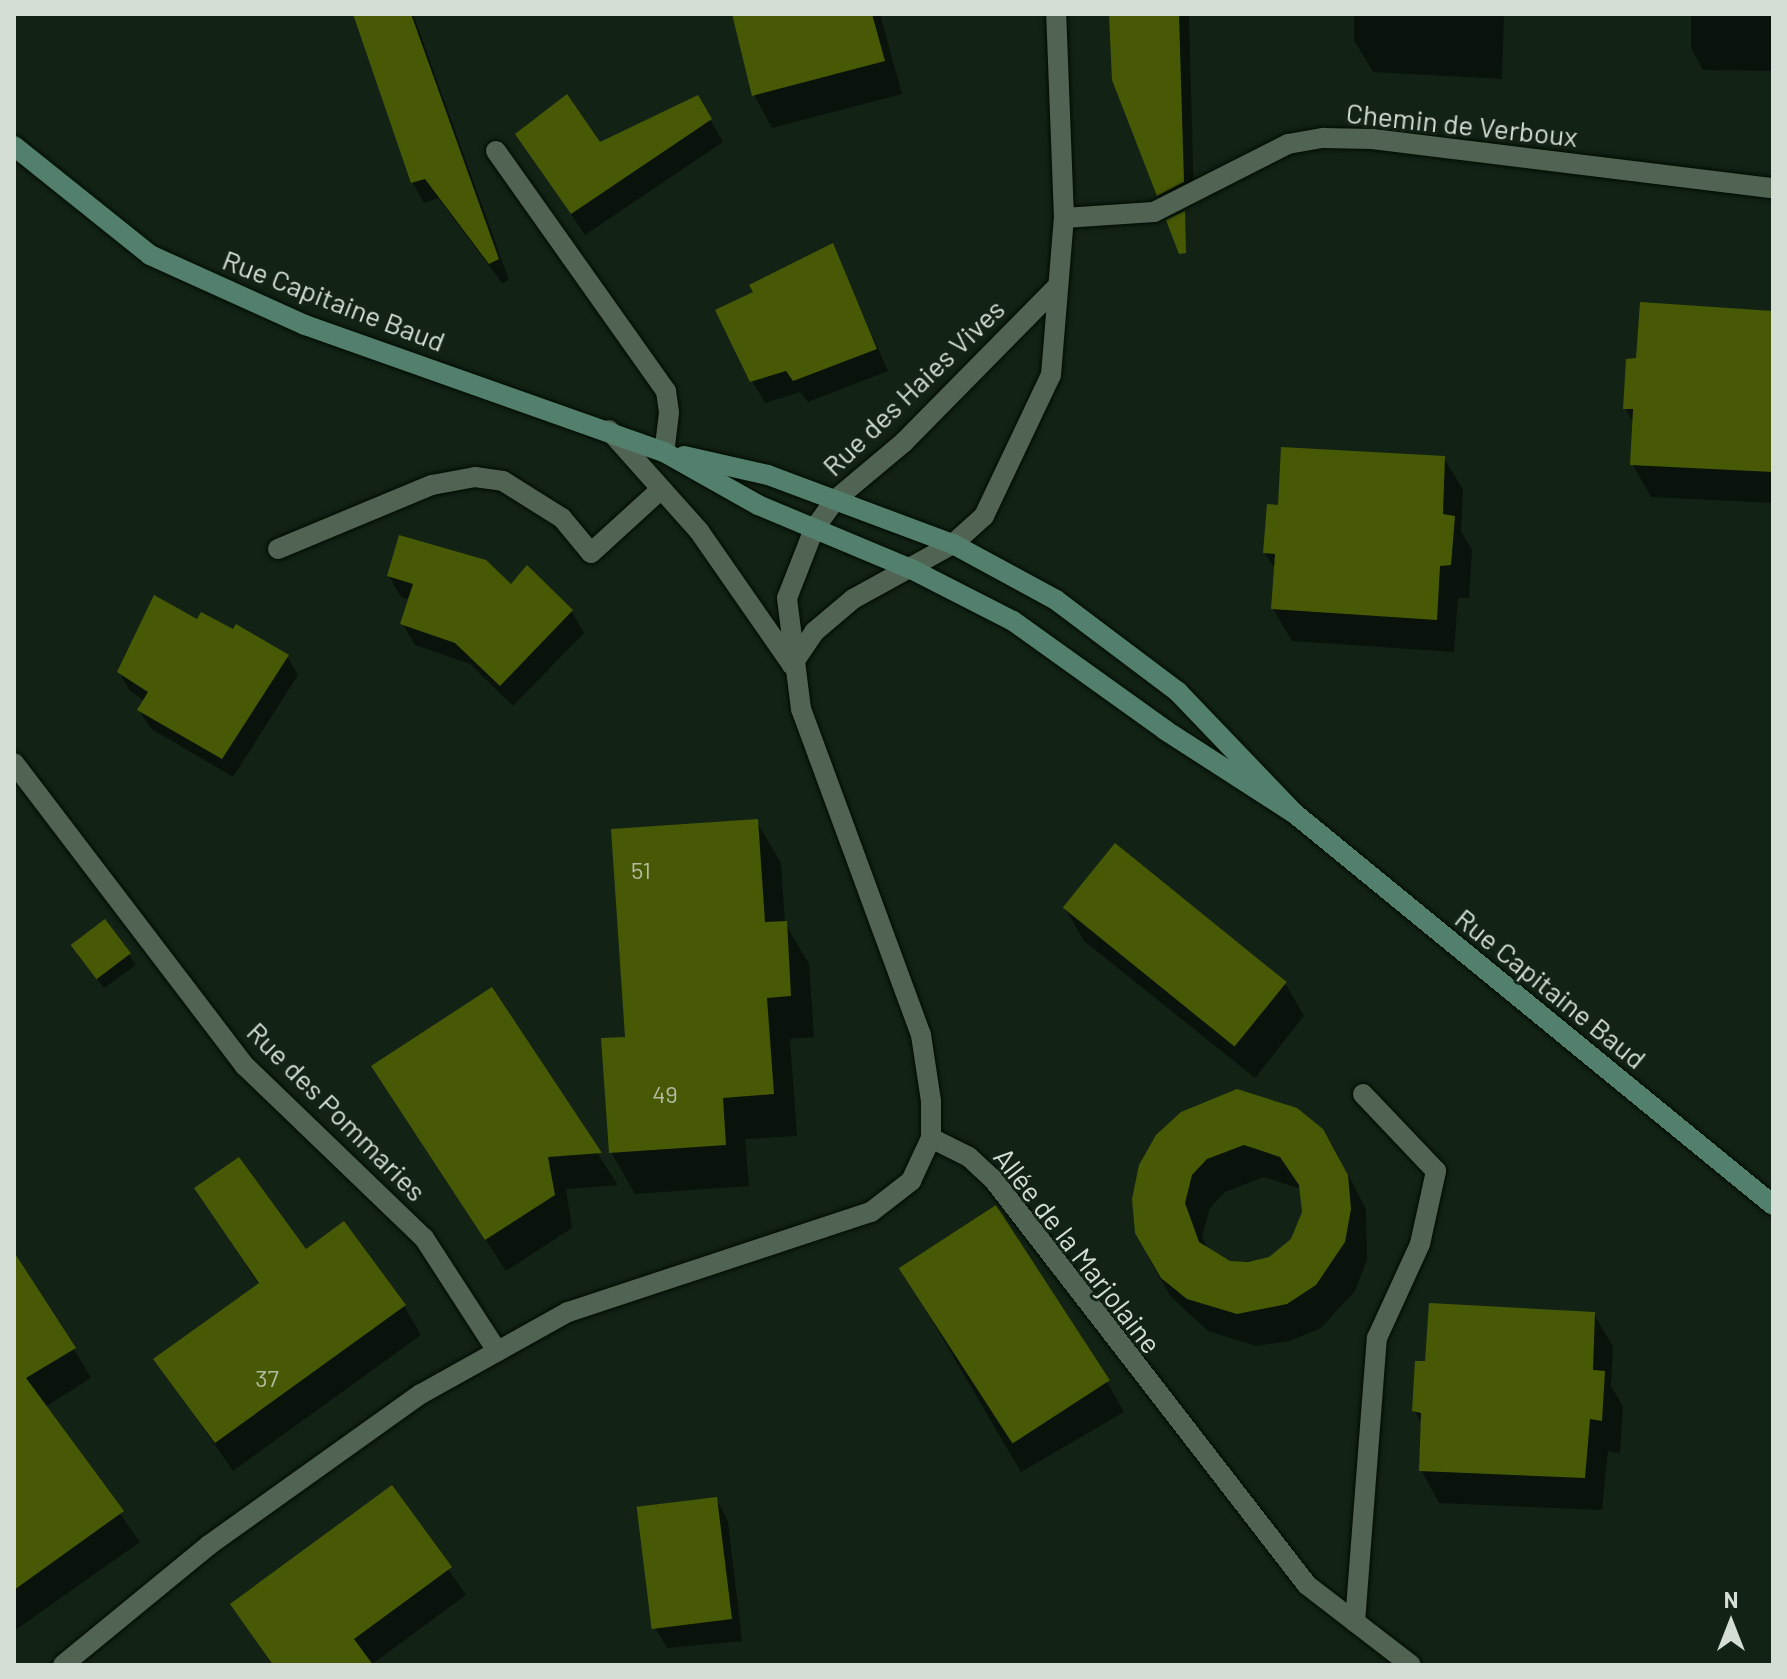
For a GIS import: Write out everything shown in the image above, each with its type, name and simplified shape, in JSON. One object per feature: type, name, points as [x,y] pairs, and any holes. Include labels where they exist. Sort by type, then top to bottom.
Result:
[{"type":"main road","name":"Rue Capitaine Baud","points":[[14,146],[150,255],[305,325],[664,452],[758,505],[911,569],[1013,621],[1165,730],[1294,813],[1773,1205]]},
{"type":"main road","name":"Rue Capitaine Baud","points":[[664,452],[768,475],[953,544],[1056,600],[1178,692],[1294,813]]},
{"type":"street","points":[[792,665],[814,632],[853,599],[953,544],[984,516],[1051,375],[1064,218],[1056,14]]},
{"type":"street","name":"Chemin de Verboux","points":[[1064,218],[1154,212],[1288,144],[1323,138],[1372,139],[1773,188]]},
{"type":"street","points":[[496,151],[666,391],[669,413],[664,452]]},
{"type":"street","name":"Rue des Haies Vives","points":[[814,529],[835,500],[904,442],[1056,288]]},
{"type":"street","points":[[609,430],[699,531],[792,665]]},
{"type":"street","points":[[278,549],[432,485],[475,477],[503,481],[562,518],[591,553],[660,490]]},
{"type":"street","points":[[63,1665],[209,1545],[421,1394],[568,1312],[871,1212],[911,1181],[931,1138],[931,1101],[921,1035],[836,809],[792,665],[787,598],[814,529]]},
{"type":"street","name":"Rue des Pommaries","points":[[14,763],[245,1066],[424,1238],[497,1351]]},
{"type":"street","points":[[1355,1622],[1377,1338],[1420,1244],[1436,1171],[1363,1094]]},
{"type":"street","name":"Allée de la Marjolaine","points":[[931,1138],[969,1157],[993,1179],[1307,1585],[1411,1665]]},
{"type":"building","points":[[353,14],[411,14],[499,259],[489,264],[425,179],[411,183]]},
{"type":"building","points":[[732,14],[872,14],[885,61],[752,96]]},
{"type":"building","points":[[1109,14],[1179,14],[1184,182],[1157,196],[1112,80]]},
{"type":"building","points":[[567,94],[600,142],[698,95],[712,119],[571,214],[515,134]]},
{"type":"building","points":[[1185,211],[1186,253],[1179,254],[1166,220]]},
{"type":"building","points":[[833,243],[877,349],[793,381],[786,371],[750,382],[715,310],[753,292],[749,285]]},
{"type":"building","points":[[1640,302],[1773,311],[1773,472],[1630,465],[1633,409],[1623,409],[1626,359],[1636,358]]},
{"type":"building","points":[[1281,447],[1445,456],[1443,514],[1455,516],[1451,565],[1440,566],[1437,620],[1271,609],[1275,554],[1263,553],[1267,504],[1278,505]]},
{"type":"building","points":[[399,535],[486,560],[511,584],[527,565],[573,610],[500,686],[455,643],[400,624],[413,584],[387,576]]},
{"type":"building","points":[[154,595],[197,619],[201,612],[233,629],[236,624],[289,655],[222,759],[137,710],[148,692],[117,672]]},
{"type":"building","points":[[758,819],[765,922],[787,921],[791,996],[767,998],[774,1094],[723,1098],[726,1145],[609,1153],[601,1038],[625,1037],[611,829]]},
{"type":"building","points":[[1115,843],[1287,982],[1235,1047],[1063,908]]},
{"type":"building","points":[[105,919],[131,953],[97,979],[71,945]]},
{"type":"building","points":[[492,987],[602,1153],[548,1157],[555,1195],[485,1240],[371,1066]]},
{"type":"building","points":[[1237,1089],[1297,1108],[1323,1129],[1348,1175],[1351,1209],[1345,1242],[1316,1285],[1287,1304],[1237,1314],[1187,1299],[1161,1278],[1135,1233],[1132,1199],[1139,1165],[1156,1135],[1181,1112]],"holes":[[[1244,1145],[1280,1157],[1299,1185],[1302,1212],[1291,1239],[1269,1257],[1248,1262],[1230,1261],[1199,1242],[1185,1203],[1192,1175],[1207,1159]]]},
{"type":"building","points":[[239,1157],[306,1249],[344,1221],[406,1305],[215,1443],[153,1359],[259,1283],[194,1188]]},
{"type":"building","points":[[996,1205],[1110,1380],[1013,1443],[899,1268]]},
{"type":"building","points":[[14,1252],[76,1348],[26,1378],[124,1511],[14,1590]]},
{"type":"building","points":[[1429,1303],[1595,1312],[1593,1370],[1605,1371],[1602,1421],[1590,1419],[1585,1478],[1419,1471],[1421,1413],[1412,1411],[1415,1361],[1425,1361]]},
{"type":"building","points":[[392,1485],[452,1567],[354,1639],[373,1665],[273,1665],[230,1604]]},
{"type":"building","points":[[717,1497],[732,1619],[652,1629],[637,1507]]}]
